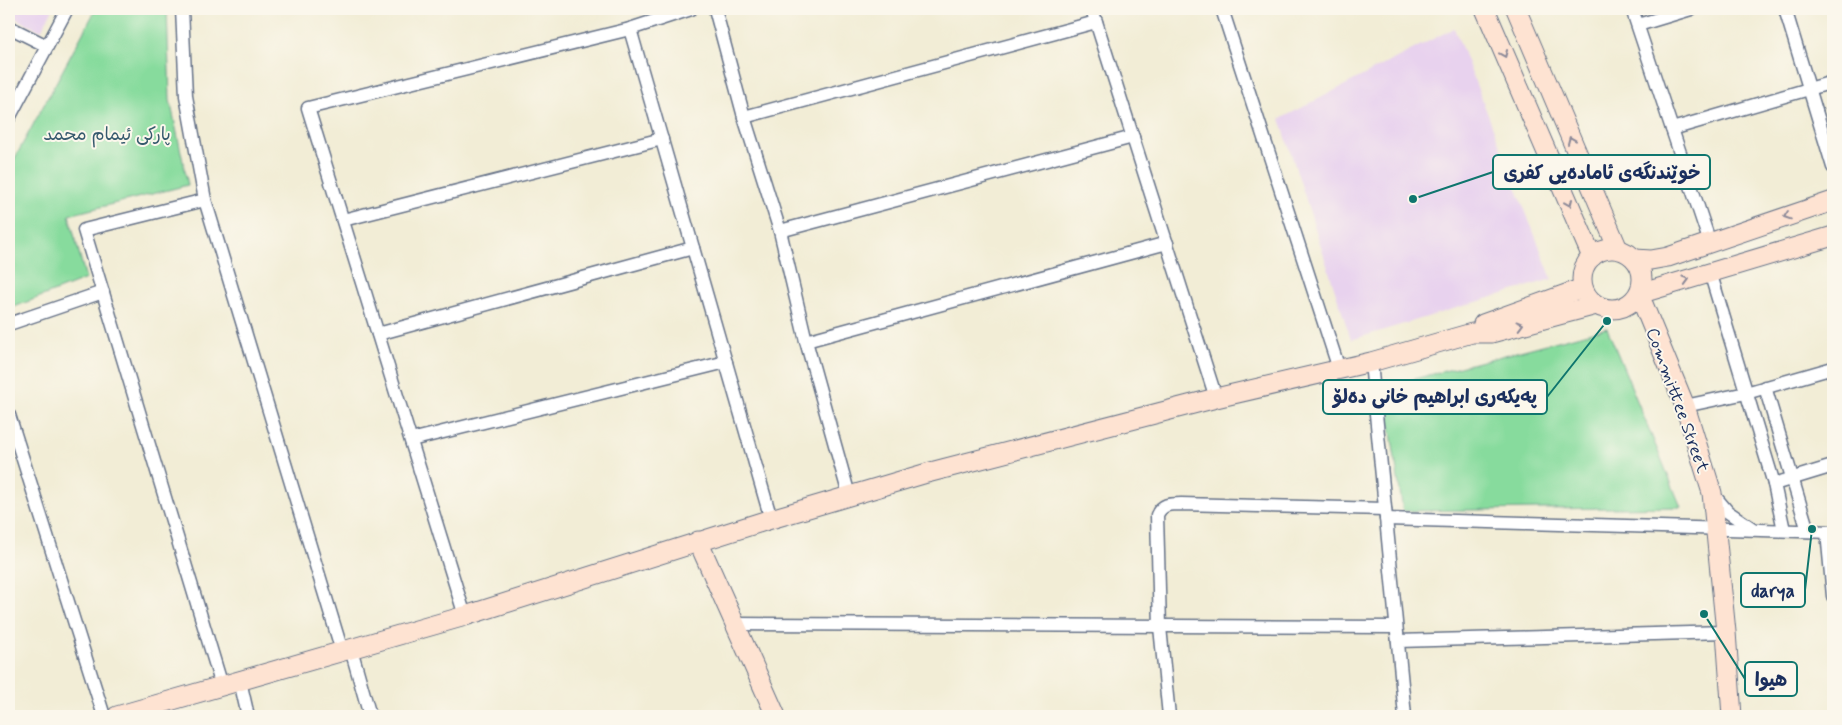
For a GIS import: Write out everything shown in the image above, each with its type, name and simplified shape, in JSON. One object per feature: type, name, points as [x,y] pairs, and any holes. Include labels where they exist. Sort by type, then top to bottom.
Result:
[{"type":"street","points":[[9,118],[67,9]]},
{"type":"street","points":[[182,9],[186,96],[205,200],[347,650],[370,716]]},
{"type":"street","points":[[465,616],[308,108],[630,29],[691,9]]},
{"type":"street","points":[[715,9],[744,117],[780,231],[806,341],[849,495]]},
{"type":"street","points":[[1092,9],[1216,398]]},
{"type":"street","points":[[1222,9],[1339,369]]},
{"type":"street","points":[[1485,9],[1592,257]]},
{"type":"street","points":[[1516,9],[1618,249]]},
{"type":"street","points":[[1632,9],[1710,243]]},
{"type":"street","points":[[1638,25],[1691,9]]},
{"type":"street","points":[[1785,9],[1833,167]]},
{"type":"street","points":[[744,117],[1096,22]]},
{"type":"street","points":[[9,27],[47,46]]},
{"type":"street","points":[[630,29],[771,519]]},
{"type":"street","points":[[1672,129],[1833,82]]},
{"type":"street","points":[[780,231],[1133,137]]},
{"type":"street","points":[[343,220],[662,139]]},
{"type":"street","points":[[205,200],[84,230],[222,686]]},
{"type":"street","points":[[1833,201],[1660,259],[1635,259],[1618,249],[1608,249],[1592,257],[1583,271],[1584,288],[1588,298],[1596,304],[1610,309],[1619,309],[1627,306],[1639,294],[1833,236]]},
{"type":"street","points":[[806,341],[1167,243]]},
{"type":"street","points":[[378,334],[693,248]]},
{"type":"street","points":[[1635,259],[1642,276],[1639,294]]},
{"type":"street","points":[[1710,272],[1774,484],[1784,530]]},
{"type":"street","points":[[1472,333],[1486,323],[1584,288]]},
{"type":"street","points":[[9,324],[103,292]]},
{"type":"street","name":"Committee Street","points":[[1639,294],[1685,406],[1712,493],[1726,632],[1732,716]]},
{"type":"street","points":[[126,715],[465,616],[698,541],[849,495],[1216,398],[1372,362],[1472,333],[1491,333],[1596,304]]},
{"type":"street","points":[[411,440],[726,362]]},
{"type":"street","points":[[1372,362],[1405,716]]},
{"type":"street","points":[[1685,406],[1746,392],[1833,368]]},
{"type":"street","points":[[1765,387],[1808,531]]},
{"type":"street","points":[[9,415],[104,716]]},
{"type":"street","points":[[1774,484],[1833,466]]},
{"type":"street","points":[[1712,493],[1728,512],[1754,530]]},
{"type":"street","points":[[1169,716],[1160,627],[1157,515],[1160,509],[1166,505],[1830,532],[1833,596]]},
{"type":"street","points":[[698,541],[776,716]]},
{"type":"street","points":[[735,624],[1396,627]]},
{"type":"street","points":[[1398,641],[1726,632]]},
{"type":"street","points":[[240,681],[248,716]]},
{"type":"shaded area","points":[[9,9],[53,9],[41,31],[9,15]]},
{"type":"shaded area","points":[[1454,28],[1552,279],[1351,340],[1280,119]]},
{"type":"green space","name":"پارکی ئیمام محمد","points":[[96,9],[167,9],[170,100],[188,185],[69,215],[86,279],[9,309],[9,169]]},
{"type":"green space","points":[[1607,328],[1681,507],[1403,511],[1384,387]]},
{"type":"place","name":"خوێندنگەی ئامادەیی کفری","points":[[1413,199]]},
{"type":"place","name":"پەیکەری ابراهیم خانی دەلۆ","points":[[1607,321]]},
{"type":"place","name":"darya","points":[[1812,529]]},
{"type":"place","name":"هیوا","points":[[1704,614]]}]
